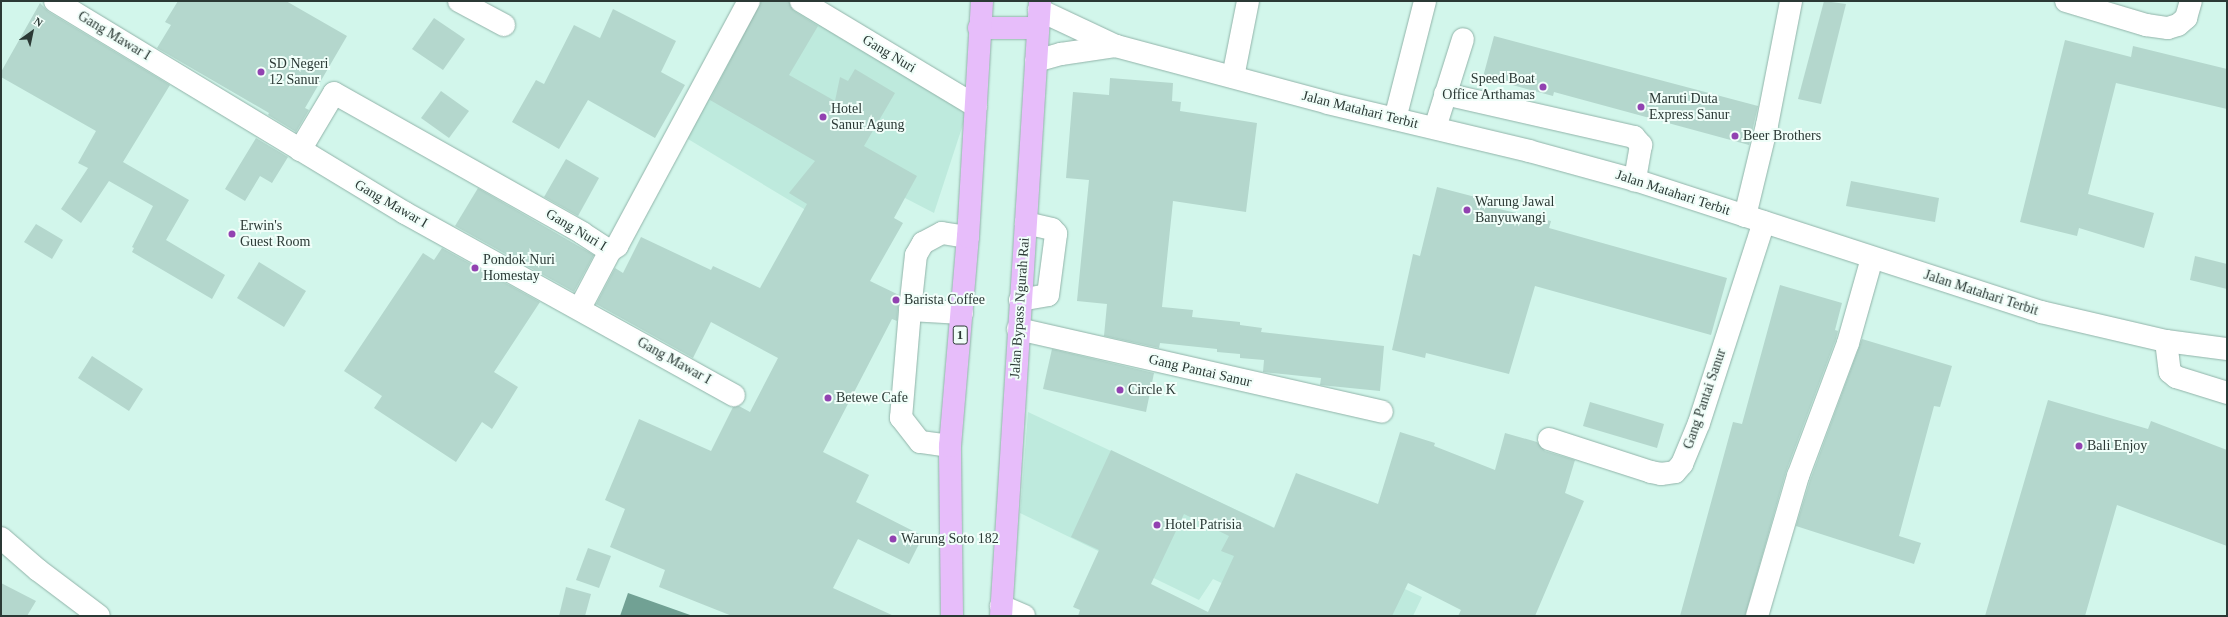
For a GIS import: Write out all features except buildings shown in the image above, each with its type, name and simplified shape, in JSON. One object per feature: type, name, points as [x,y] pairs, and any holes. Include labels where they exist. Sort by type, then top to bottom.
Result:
[{"type":"highway","name":"1","points":[[952,616],[950,446],[968,237],[979,28],[982,1]]},
{"type":"highway","points":[[979,28],[1039,13]]},
{"type":"highway","name":"Jalan Bypass Ngurah Rai","points":[[1001,611],[1039,13]]},
{"type":"street","name":"Gang Mawar I","points":[[55,1],[405,213],[580,308],[734,395]]},
{"type":"street","points":[[459,1],[504,25]]},
{"type":"street","name":"Gang Nuri I","points":[[300,150],[334,93],[582,233],[610,251],[617,246],[749,1]]},
{"type":"street","name":"Gang Nuri","points":[[801,1],[976,106]]},
{"type":"street","points":[[1233,77],[1248,1]]},
{"type":"street","points":[[1395,119],[1425,1]]},
{"type":"street","points":[[1754,219],[1767,124],[1790,1]]},
{"type":"street","points":[[2066,1],[2146,25],[2168,28],[2178,25],[2186,18],[2191,1]]},
{"type":"street","name":"Jalan Matahari Terbit","points":[[1039,13],[1116,46],[1635,180],[2041,312],[2166,342],[2227,349]]},
{"type":"street","points":[[1435,128],[1463,39]]},
{"type":"street","name":"Jalan Matahari Terbit","points":[[1036,61],[1061,54],[1116,46]]},
{"type":"street","points":[[1446,94],[1634,137],[1641,145],[1635,180]]},
{"type":"street","name":"Gang Pantai Sanur","points":[[1549,439],[1651,472],[1661,474],[1675,472],[1682,464],[1699,423],[1754,219]]},
{"type":"street","points":[[1020,300],[1048,295],[1056,234],[1052,229],[1026,223]]},
{"type":"street","points":[[950,446],[920,442],[901,418],[910,310],[916,254],[923,243],[942,233],[968,237]]},
{"type":"street","points":[[580,308],[610,251]]},
{"type":"street","points":[[1757,616],[1798,476],[1848,343],[1872,258]]},
{"type":"street","points":[[910,310],[962,313]]},
{"type":"street","name":"Gang Pantai Sanur","points":[[1018,329],[1382,412]]},
{"type":"street","points":[[2166,342],[2170,372],[2176,377],[2227,393]]},
{"type":"street","points":[[1,538],[38,570],[99,616]]},
{"type":"street","points":[[1001,611],[1024,616]]},
{"type":"shaded area","name":"Hotel Sanur Agung","points":[[746,1],[789,1],[970,103],[934,213],[905,198],[824,221],[673,130]]},
{"type":"shaded area","name":"Hotel Patrisia","points":[[1028,412],[1422,597],[1413,616],[1292,616],[1213,579],[1199,600],[1020,513]]},
{"type":"shaded area","points":[[628,593],[693,616],[620,616]]},
{"type":"place","name":"SD Negeri 12 Sanur","points":[[261,72]]},
{"type":"place","name":"Speed Boat Office Arthamas","points":[[1543,87]]},
{"type":"place","name":"Maruti Duta Express Sanur","points":[[1641,107]]},
{"type":"place","name":"Hotel Sanur Agung","points":[[823,117]]},
{"type":"place","name":"Beer Brothers","points":[[1735,136]]},
{"type":"place","name":"Warung Jawal Banyuwangi","points":[[1467,210]]},
{"type":"place","name":"Erwin's Guest Room","points":[[232,234]]},
{"type":"place","name":"Pondok Nuri Homestay","points":[[475,268]]},
{"type":"place","name":"Barista Coffee","points":[[896,300]]},
{"type":"place","name":"Circle K","points":[[1120,390]]},
{"type":"place","name":"Betewe Cafe","points":[[828,398]]},
{"type":"place","name":"Bali Enjoy","points":[[2079,446]]},
{"type":"place","name":"Hotel Patrisia","points":[[1157,525]]},
{"type":"place","name":"Warung Soto 182","points":[[893,539]]}]
